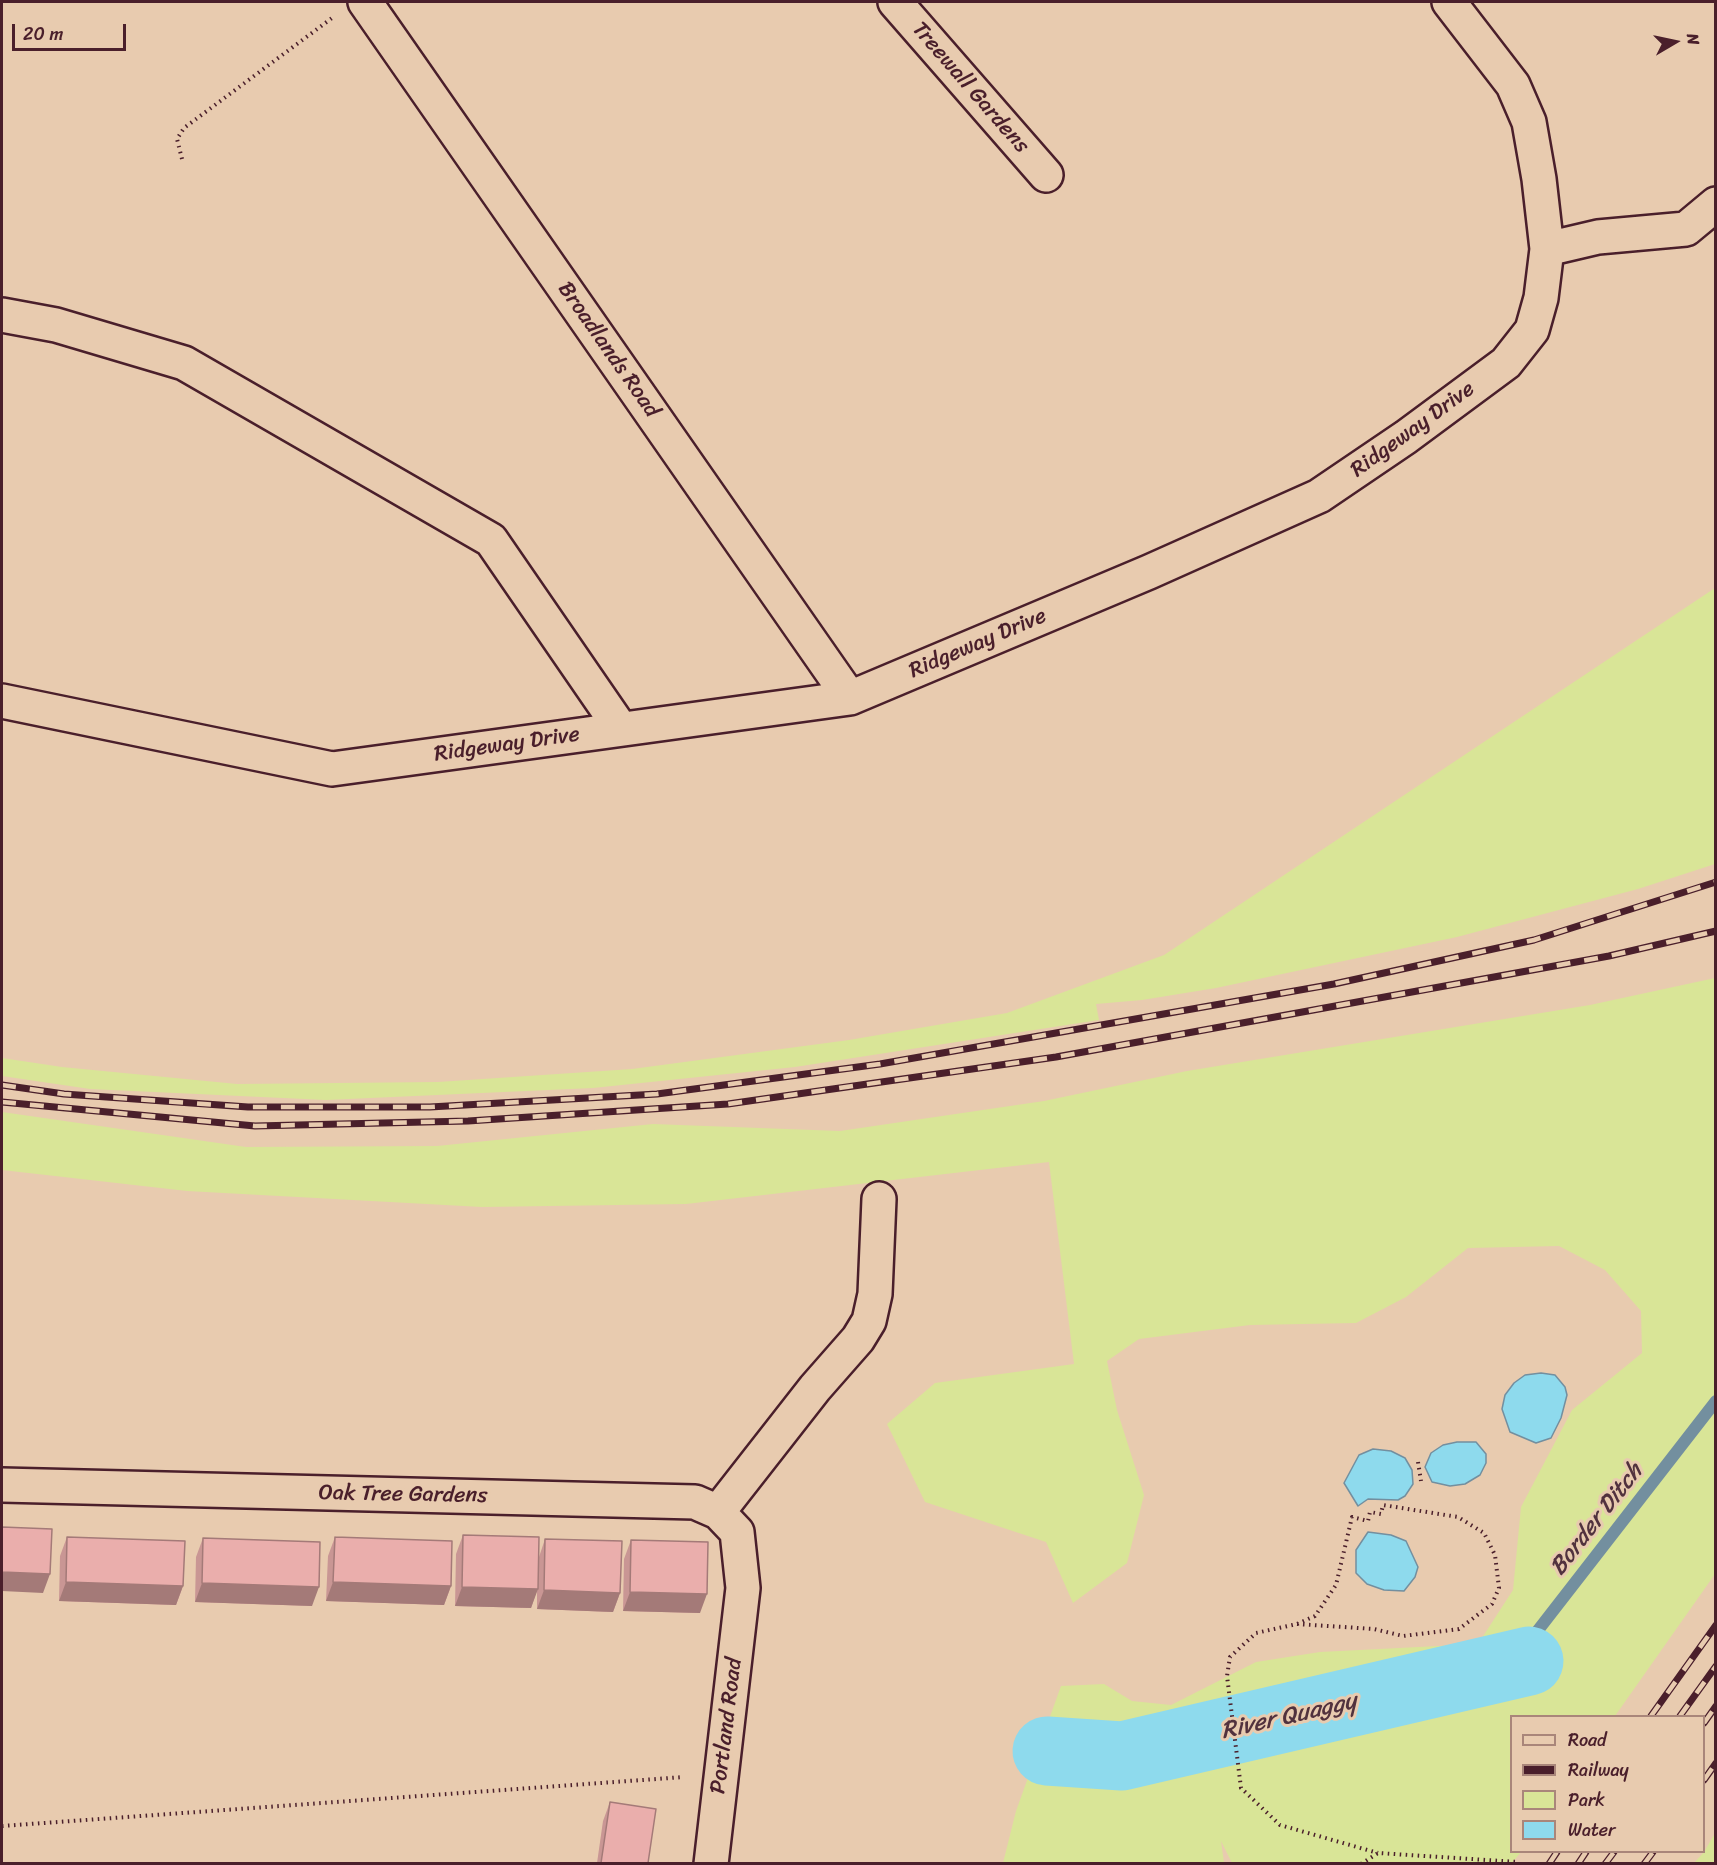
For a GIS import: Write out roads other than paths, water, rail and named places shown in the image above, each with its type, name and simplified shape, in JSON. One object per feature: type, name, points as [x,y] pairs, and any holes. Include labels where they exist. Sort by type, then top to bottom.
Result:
[{"type":"street","name":"Treewall Gardens","points":[[895,2],[1046,175]]},
{"type":"street","name":"Ridgeway Drive","points":[[2,701],[332,769],[850,698],[1149,572],[1319,496],[1406,437],[1506,363],[1532,330],[1541,298],[1546,249],[1539,179],[1529,122],[1514,85],[1449,2]]},
{"type":"street","name":"Broadlands Road","points":[[351,8],[850,698]]},
{"type":"street","points":[[1546,249],[1598,237],[1686,230],[1716,204]]},
{"type":"street","points":[[2,315],[56,325],[184,363],[491,540],[621,729]]},
{"type":"street","points":[[718,1512],[815,1388],[858,1339],[869,1322],[875,1294],[879,1199]]},
{"type":"street","name":"Oak Tree Gardens","points":[[2,1485],[695,1502],[718,1512],[737,1532],[743,1588]]},
{"type":"street","name":"Portland Road","points":[[711,1863],[743,1588]]},
{"type":"water","points":[[1541,1373],[1555,1375],[1565,1387],[1567,1395],[1561,1418],[1551,1438],[1536,1443],[1510,1432],[1502,1409],[1505,1395],[1514,1383],[1525,1375]]},
{"type":"water","points":[[1476,1442],[1486,1454],[1486,1463],[1480,1475],[1465,1484],[1450,1486],[1432,1482],[1425,1467],[1431,1453],[1443,1445]]},
{"type":"water","points":[[1373,1449],[1391,1451],[1405,1458],[1412,1470],[1413,1484],[1405,1496],[1398,1500],[1368,1499],[1358,1506],[1344,1483],[1359,1455]]},
{"type":"water","points":[[1368,1532],[1391,1535],[1406,1541],[1418,1567],[1415,1577],[1404,1591],[1384,1590],[1367,1584],[1356,1573],[1356,1550]]},
{"type":"waterway","name":"Border Ditch","points":[[1511,1665],[1716,1401]]},
{"type":"waterway","name":"River Quaggy","points":[[1047,1751],[1122,1756],[1529,1661]]},
{"type":"railway","points":[[2,1085],[64,1094],[248,1107],[430,1107],[657,1094],[880,1064],[1334,984],[1534,940],[1716,882]]},
{"type":"railway","points":[[2,1102],[255,1126],[468,1121],[728,1104],[1056,1057],[1609,956],[1716,931]]},
{"type":"railway","points":[[1652,1715],[1716,1625]]},
{"type":"railway","points":[[1681,1715],[1716,1666]]},
{"type":"railway","points":[[1705,1722],[1716,1706]]},
{"type":"railway","points":[[1705,1779],[1716,1763]]},
{"type":"railway","points":[[1549,1864],[1556,1853]]},
{"type":"railway","points":[[1578,1864],[1585,1853]]},
{"type":"railway","points":[[1605,1864],[1613,1853]]},
{"type":"railway","points":[[1644,1864],[1652,1853]]}]
